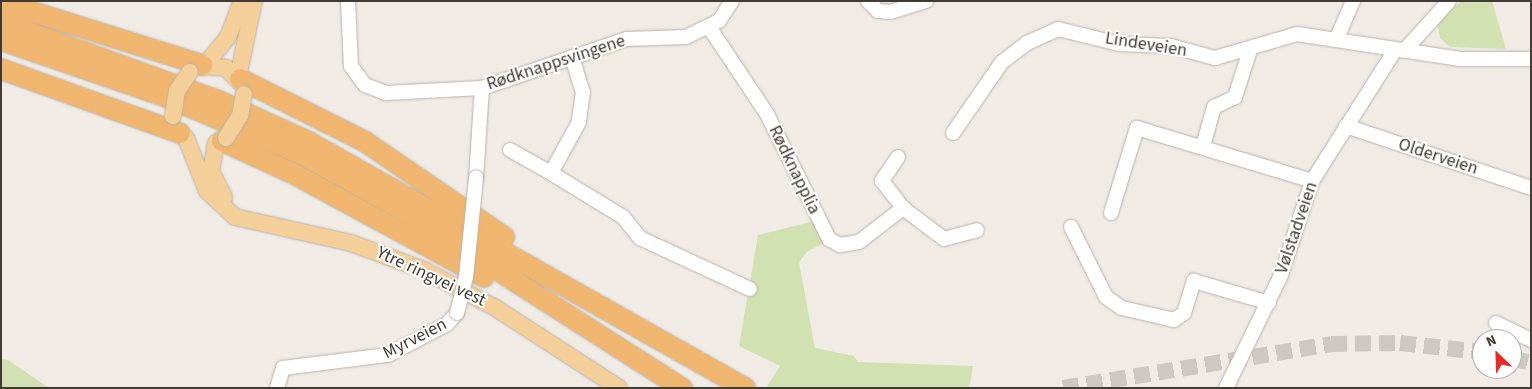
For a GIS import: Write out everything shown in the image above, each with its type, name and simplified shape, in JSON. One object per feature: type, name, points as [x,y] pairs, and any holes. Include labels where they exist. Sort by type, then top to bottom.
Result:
[{"type":"highway","points":[[1,2],[199,67]]},
{"type":"highway","points":[[1,22],[130,68],[309,142],[745,388]]},
{"type":"highway","points":[[1,40],[168,97],[303,155],[404,211],[594,334],[682,388]]},
{"type":"highway","points":[[1,69],[180,129]]},
{"type":"highway","points":[[241,83],[378,150],[568,278],[576,292]]},
{"type":"highway","points":[[221,141],[309,182],[570,328],[594,334]]},
{"type":"main road","points":[[221,141],[198,144],[180,129],[177,91],[228,37],[242,1]]},
{"type":"main road","points":[[251,223],[225,199],[214,180],[211,165],[221,141],[240,116],[241,83],[254,1]]},
{"type":"main road","points":[[199,67],[222,66],[241,83]]},
{"type":"main road","name":"Ytre ringvei vest","points":[[180,129],[211,196],[225,211],[251,223],[351,243],[424,270],[494,307],[619,388]]},
{"type":"street","name":"Rødknappsvingene","points":[[348,1],[351,66],[365,85],[386,93],[482,88],[627,39],[686,38],[710,27],[732,1]]},
{"type":"street","points":[[868,1],[884,12],[926,1]]},
{"type":"street","points":[[1336,40],[1353,1]]},
{"type":"street","name":"Vølstadveien","points":[[1226,388],[1269,303],[1312,181],[1346,126],[1400,51],[1449,1]]},
{"type":"street","name":"Rødknapplia","points":[[710,27],[767,114],[829,240],[840,245],[859,242],[903,208]]},
{"type":"street","name":"Lindeveien","points":[[953,133],[1002,62],[1027,43],[1058,29],[1120,44],[1171,46],[1215,58],[1250,50],[1292,34],[1460,59],[1531,59]]},
{"type":"street","points":[[1203,146],[1214,107],[1235,97],[1250,50]]},
{"type":"street","points":[[551,173],[579,122],[583,92],[572,57]]},
{"type":"street","name":"Myrveien","points":[[277,388],[283,368],[388,355],[448,324],[457,313],[466,277],[476,178],[482,88]]},
{"type":"street","name":"Olderveien","points":[[1346,126],[1531,188]]},
{"type":"street","points":[[1111,214],[1136,129],[1203,146],[1312,181]]},
{"type":"street","points":[[510,150],[623,217],[640,238],[750,289]]},
{"type":"street","points":[[898,157],[882,181],[903,208],[944,239],[977,230]]},
{"type":"street","points":[[1071,228],[1106,297],[1122,308],[1174,320],[1184,313],[1194,281],[1269,303]]},
{"type":"street","points":[[1496,323],[1531,340]]},
{"type":"green space","points":[[1461,1],[1492,1],[1506,49],[1450,47],[1440,38],[1437,23]]},
{"type":"green space","points":[[815,221],[827,242],[808,251],[799,262],[815,348],[854,356],[858,362],[973,366],[969,388],[766,388],[780,366],[739,346],[758,235]]},
{"type":"green space","points":[[1,359],[8,360],[49,388],[1,388]]},
{"type":"tunnel","points":[[1063,388],[1331,344],[1400,343],[1472,351]]},
{"type":"tunnel","points":[[1522,361],[1531,363]]}]
